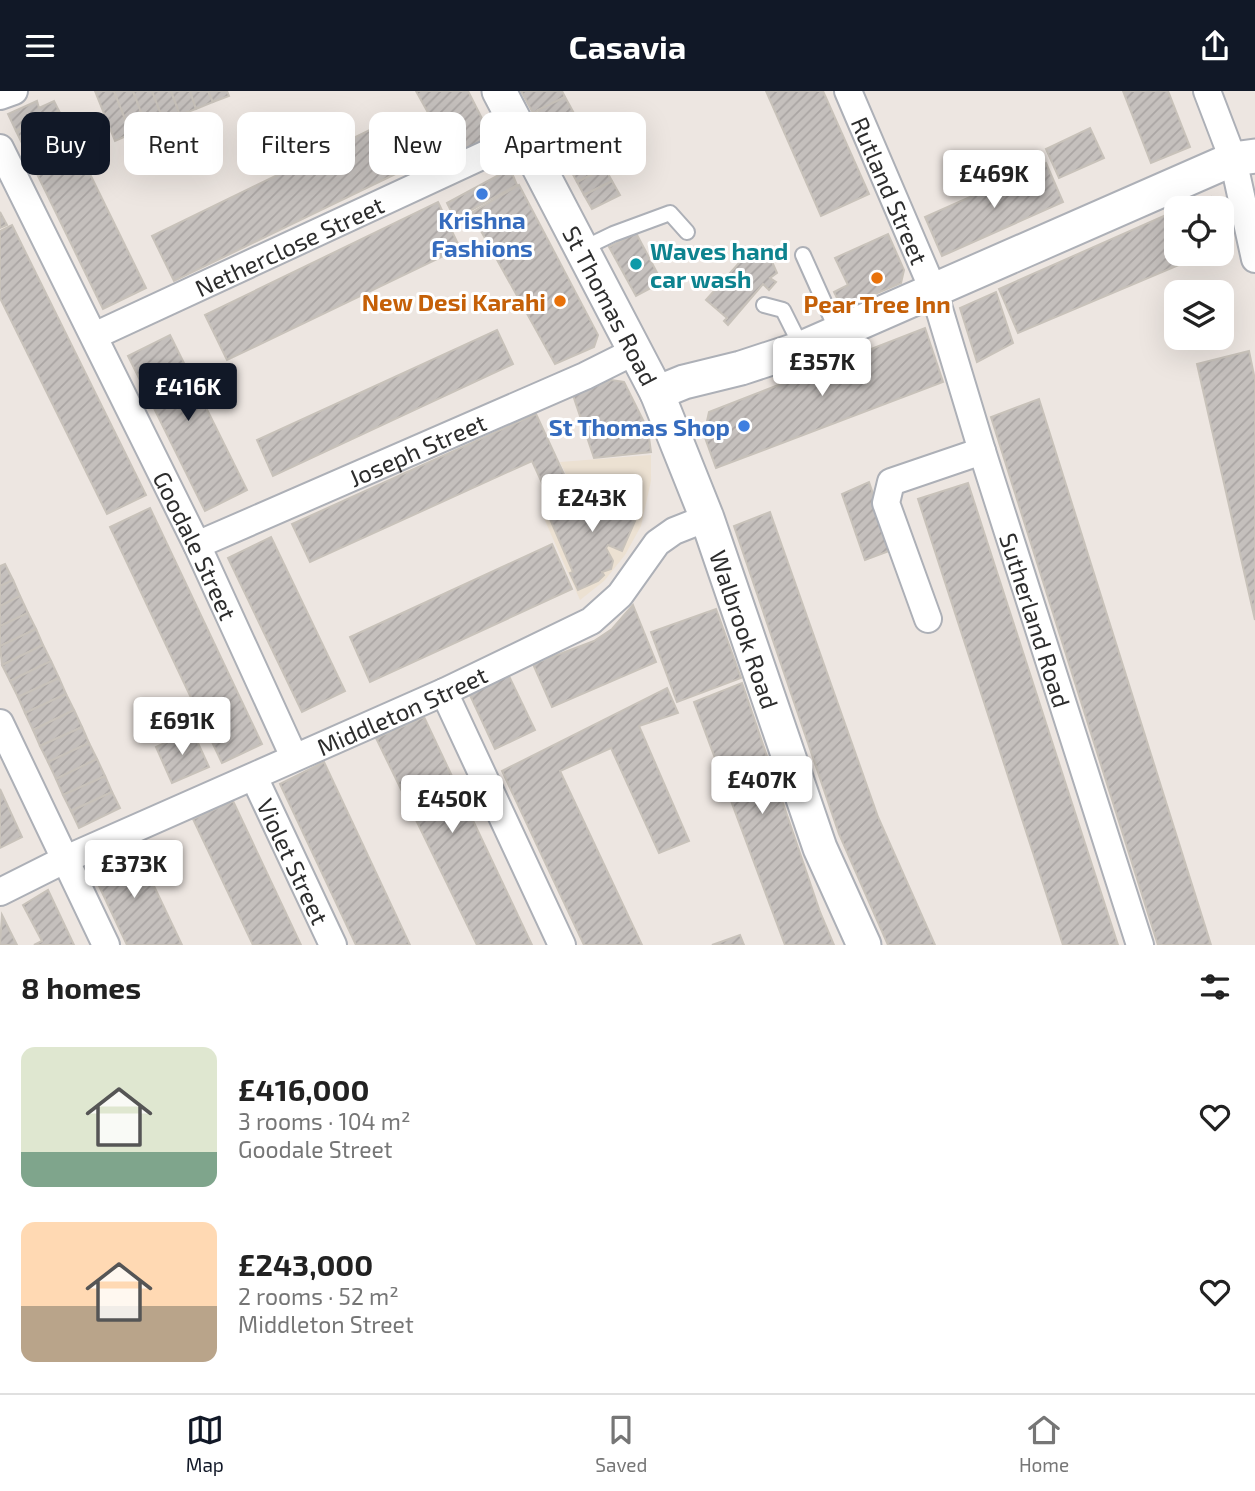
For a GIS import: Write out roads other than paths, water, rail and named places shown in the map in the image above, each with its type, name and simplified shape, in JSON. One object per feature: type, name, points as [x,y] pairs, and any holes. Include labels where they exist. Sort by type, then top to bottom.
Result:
[{"type":"street","points":[[0,96],[14,91]]},
{"type":"street","name":"St Thomas Road","points":[[499,91],[510,112]]},
{"type":"street","name":"Rutland Street","points":[[848,91],[934,292]]},
{"type":"street","points":[[1208,91],[1244,157],[1255,259]]},
{"type":"street","name":"Goodale Street","points":[[0,148],[197,545],[294,757]]},
{"type":"street","name":"Netherclose Street","points":[[94,336],[480,157]]},
{"type":"street","name":"St Thomas Road","points":[[543,175],[657,393],[684,382],[741,368],[802,348],[1244,157]]},
{"type":"street","name":"Sutherland Road","points":[[934,292],[1140,945]]},
{"type":"street","name":"Joseph Street","points":[[197,545],[635,351]]},
{"type":"street","name":"Walbrook Road","points":[[657,393],[708,518],[820,848],[864,945]]},
{"type":"street","points":[[928,619],[886,503],[891,482],[982,451]]},
{"type":"street","name":"Middleton Street","points":[[0,892],[66,859],[444,692],[591,621],[620,595],[642,568],[657,543],[674,531],[708,518]]},
{"type":"street","points":[[444,692],[562,945]]},
{"type":"street","points":[[0,723],[106,945]]},
{"type":"street","name":"Violet Street","points":[[254,777],[332,945]]},
{"type":"lane","points":[[582,249],[613,234],[670,213],[687,232]]},
{"type":"lane","points":[[803,255],[838,333]]},
{"type":"lane","points":[[764,305],[783,310],[802,348]]},
{"type":"place","name":"Krishna Fashions","points":[[482,194]]},
{"type":"place","name":"Waves hand car wash","points":[[636,264]]},
{"type":"place","name":"Pear Tree Inn","points":[[877,278]]},
{"type":"place","name":"New Desi Karahi","points":[[560,301]]},
{"type":"place","name":"St Thomas Shop","points":[[744,426]]}]
